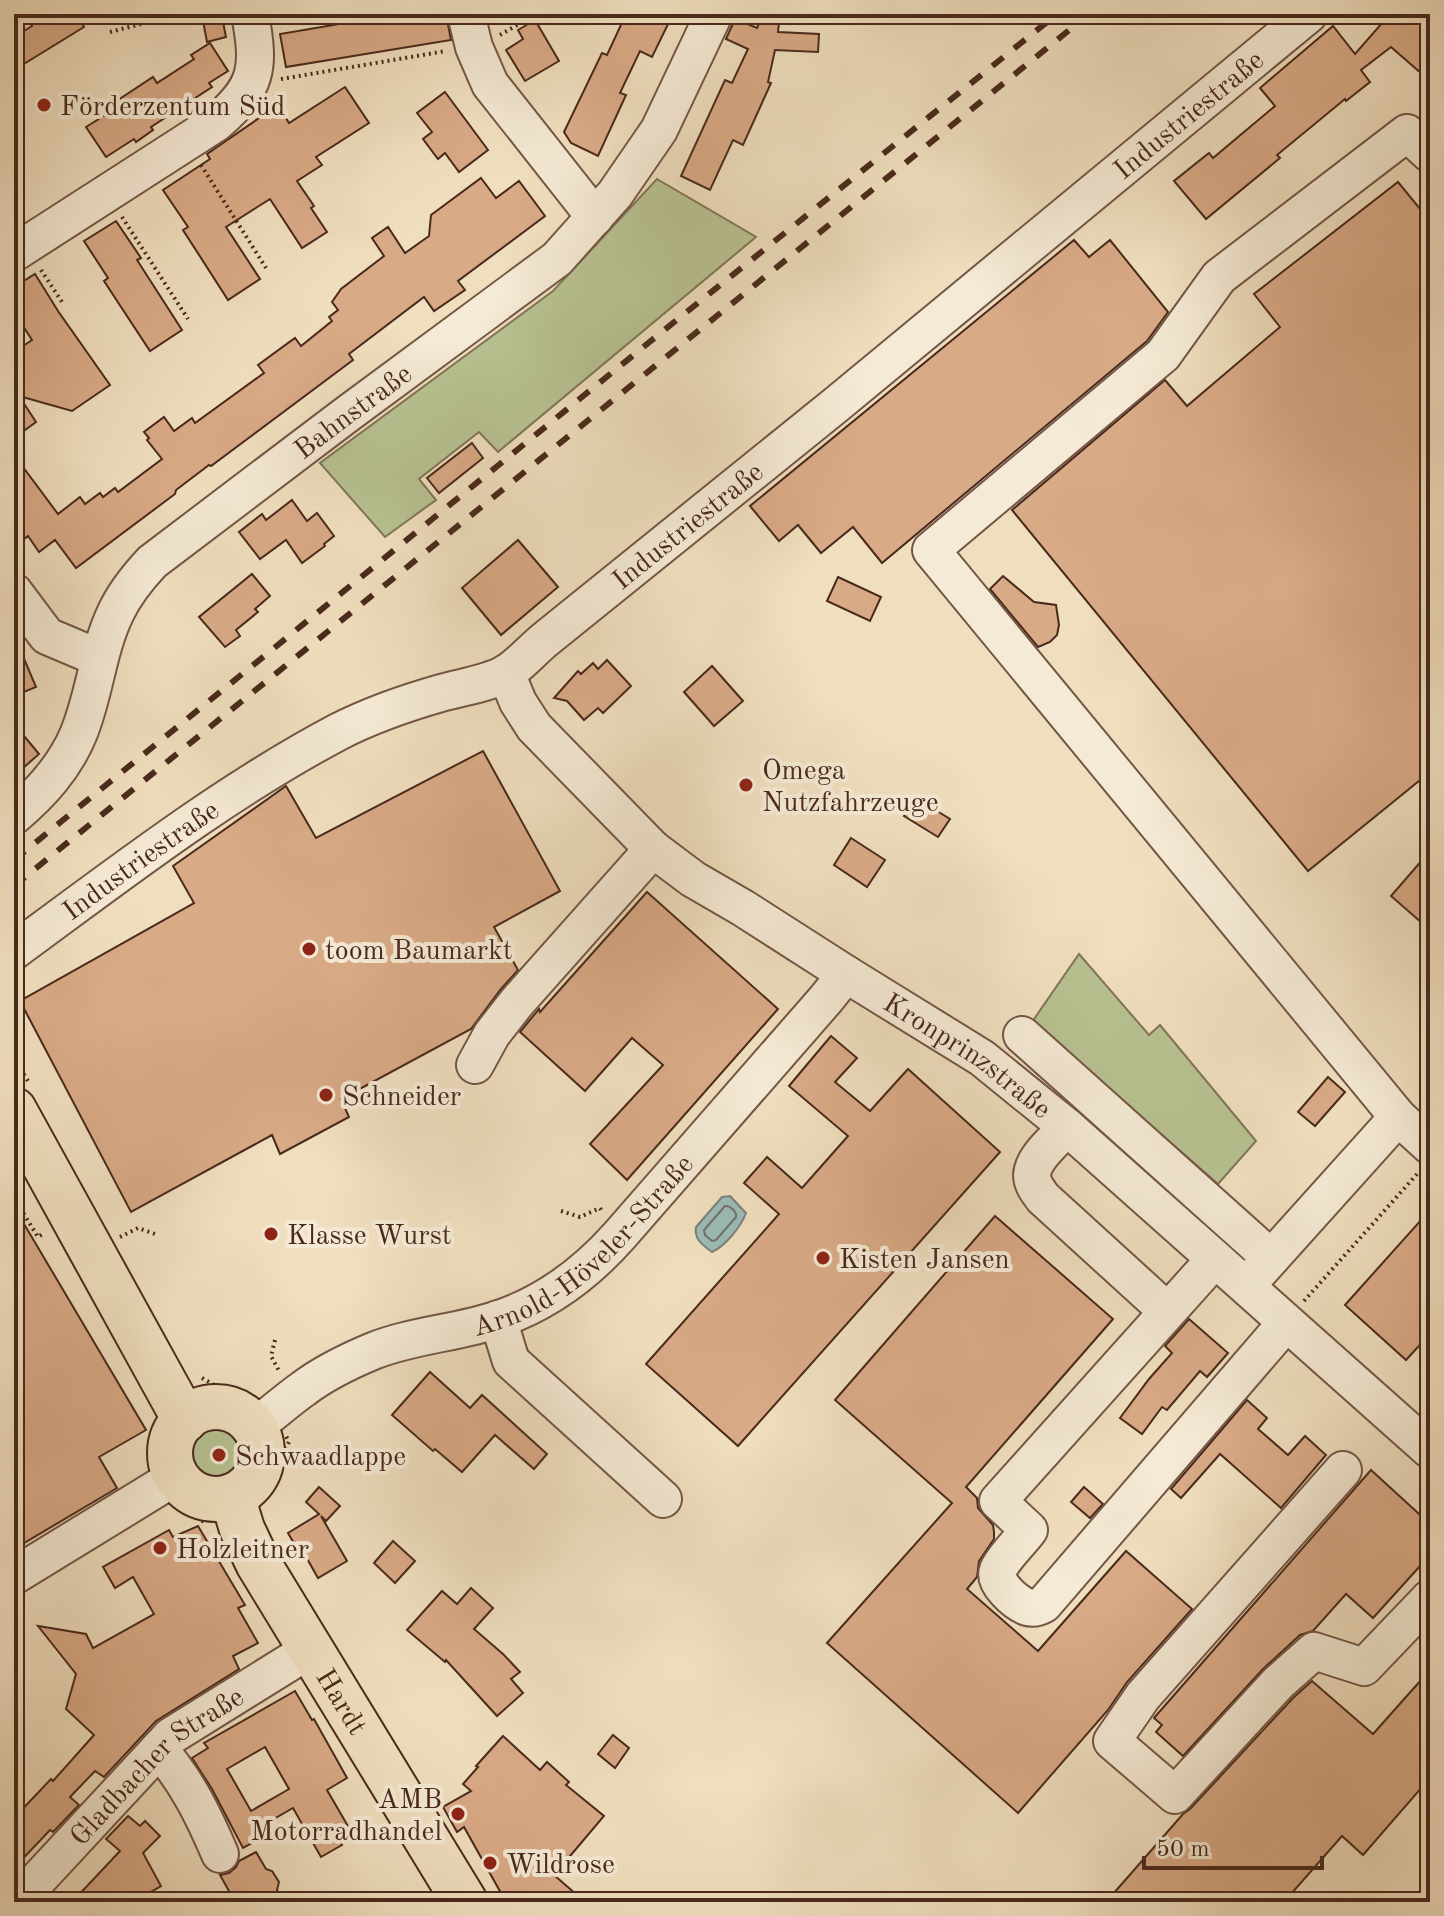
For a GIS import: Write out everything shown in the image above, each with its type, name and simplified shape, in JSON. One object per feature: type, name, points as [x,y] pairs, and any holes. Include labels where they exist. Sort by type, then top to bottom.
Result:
[{"type":"main road","points":[[14,1110],[171,1426]]},
{"type":"main road","points":[[221,1407],[240,1413],[254,1427],[263,1453],[260,1467],[254,1480],[244,1490],[237,1512],[220,1499],[195,1494],[185,1486],[160,1487],[178,1427],[171,1426],[202,1409],[221,1407]]},
{"type":"main road","name":"Hardt","points":[[237,1512],[258,1563],[465,1902]]},
{"type":"street","points":[[20,249],[216,123],[235,107],[253,79],[256,57],[250,14]]},
{"type":"street","name":"Bahnstraße","points":[[14,816],[55,775],[67,757],[82,725],[99,658],[116,611],[152,562],[557,259],[615,194],[659,130],[714,14]]},
{"type":"street","name":"Industriestraße","points":[[14,951],[272,768],[375,715],[506,673],[1309,14]]},
{"type":"street","points":[[470,30],[490,84],[595,217]]},
{"type":"street","points":[[1425,1158],[1398,1117],[931,550],[1163,355],[1219,277],[1407,133],[1430,154]]},
{"type":"street","points":[[14,592],[47,636],[99,658]]},
{"type":"street","name":"Kronprinzstraße","points":[[506,673],[518,702],[534,727],[653,849],[693,879],[982,1058],[1067,1127],[1430,1450]]},
{"type":"street","points":[[475,1065],[492,1034],[517,1002],[653,849]]},
{"type":"street","name":"Arnold-Höveler-Straße","points":[[254,1427],[302,1389],[337,1367],[376,1350],[498,1319],[538,1302],[572,1280],[598,1259],[846,974]]},
{"type":"street","points":[[1022,1035],[1271,1258]]},
{"type":"street","points":[[1246,1286],[1398,1117]]},
{"type":"street","points":[[1067,1127],[1034,1166],[1032,1177],[1035,1187],[1043,1198],[1167,1311]]},
{"type":"street","points":[[1215,1259],[998,1501],[1029,1530],[1001,1566],[997,1578],[1000,1586],[1025,1606],[1039,1607],[1044,1604],[1286,1323]]},
{"type":"street","points":[[498,1319],[511,1361],[663,1499]]},
{"type":"street","points":[[1343,1470],[1143,1696],[1112,1741],[1175,1795],[1278,1683],[1314,1651],[1364,1667],[1430,1598]]},
{"type":"street","points":[[14,1576],[160,1487]]},
{"type":"street","name":"Gladbacher Straße","points":[[17,1902],[171,1736],[311,1649]]},
{"type":"street","points":[[159,1749],[178,1771],[200,1807],[220,1854]]},
{"type":"path","points":[[110,32],[180,14]]},
{"type":"path","points":[[253,79],[281,79],[470,30],[512,29],[536,14]]},
{"type":"path","points":[[187,142],[266,268]]},
{"type":"path","points":[[106,194],[188,319]]},
{"type":"path","points":[[20,249],[64,305]]},
{"type":"path","points":[[1286,1323],[1425,1158]]},
{"type":"path","points":[[14,1198],[38,1237],[48,1232]]},
{"type":"path","points":[[111,1241],[138,1228],[155,1234]]},
{"type":"path","points":[[275,1340],[271,1356],[279,1371]]},
{"type":"path","points":[[171,1426],[147,1467],[136,1479],[160,1487],[152,1512],[174,1507],[190,1513],[219,1535],[237,1512]]},
{"type":"green space","points":[[657,179],[756,237],[498,452],[479,432],[419,479],[436,500],[385,537],[320,463],[553,291]]},
{"type":"green space","points":[[1079,954],[1149,1035],[1160,1025],[1256,1141],[1218,1184],[1032,1022]]},
{"type":"green space","points":[[217,1421],[228,1423],[237,1430],[244,1439],[244,1461],[237,1470],[228,1477],[217,1479],[206,1477],[197,1470],[190,1461],[188,1450],[190,1439],[197,1430],[206,1423]]},
{"type":"water","points":[[730,1196],[746,1213],[732,1236],[712,1252],[698,1239],[696,1227],[722,1197]]},
{"type":"building","points":[[24,14],[76,14],[84,27],[14,70],[14,37],[32,26]]},
{"type":"building","points":[[398,14],[446,14],[451,40],[286,67],[280,34]]},
{"type":"building","points":[[626,14],[673,14],[652,57],[640,51],[620,93],[626,95],[598,156],[571,143],[564,132],[602,53],[607,55]]},
{"type":"building","points":[[1390,14],[1430,14],[1430,81],[1391,47],[1361,70],[1370,82],[1277,155],[1280,158],[1206,219],[1174,181],[1209,153],[1213,158],[1275,106],[1260,88],[1333,26],[1355,54]]},
{"type":"building","points":[[222,17],[226,37],[207,42],[203,21]]},
{"type":"building","points":[[735,19],[757,28],[760,21],[779,23],[778,32],[819,34],[818,52],[775,50],[768,82],[771,83],[743,145],[733,140],[710,190],[681,176],[725,80],[732,83],[748,49],[726,39]]},
{"type":"building","points":[[535,20],[559,61],[525,81],[506,50],[523,39],[518,30]]},
{"type":"building","points":[[210,43],[228,71],[209,83],[212,87],[151,127],[153,130],[136,142],[134,139],[106,157],[86,127],[115,109],[112,104],[153,77],[157,83],[194,59],[191,55]]},
{"type":"building","points":[[345,87],[369,123],[316,157],[322,165],[297,181],[327,232],[302,248],[270,199],[226,227],[260,279],[228,300],[183,230],[188,227],[163,190],[210,159],[207,154],[278,105],[289,123]]},
{"type":"building","points":[[445,92],[488,150],[459,172],[445,153],[438,159],[423,139],[432,132],[417,113]]},
{"type":"building","points":[[481,178],[496,198],[519,181],[545,216],[458,281],[465,290],[434,311],[424,297],[349,354],[353,360],[209,465],[76,568],[55,540],[39,552],[28,536],[14,547],[14,455],[58,514],[80,497],[85,504],[100,493],[103,497],[115,488],[118,492],[162,459],[144,432],[164,417],[174,431],[192,418],[195,423],[264,373],[258,365],[295,338],[301,346],[332,321],[329,317],[338,310],[332,302],[341,289],[384,256],[372,238],[388,227],[405,253],[429,236],[431,215]]},
{"type":"building","points":[[1398,182],[1430,221],[1430,772],[1308,871],[1012,510],[1165,380],[1187,406],[1280,327],[1254,294]]},
{"type":"building","points":[[116,221],[182,330],[150,351],[104,281],[108,278],[84,241]]},
{"type":"building","points":[[1074,240],[1089,257],[1110,240],[1168,312],[1147,341],[882,563],[853,527],[821,553],[798,525],[779,541],[750,506]]},
{"type":"building","points":[[35,274],[110,385],[72,411],[19,396],[36,422],[14,438],[14,352],[32,340],[14,312],[14,287]]},
{"type":"building","points":[[472,443],[483,458],[439,493],[427,478]]},
{"type":"building","points":[[292,500],[307,521],[317,513],[334,536],[302,563],[286,540],[260,559],[239,532],[262,514],[266,520]]},
{"type":"building","points":[[518,540],[558,587],[501,635],[462,588]]},
{"type":"building","points":[[252,574],[270,596],[255,609],[258,612],[236,630],[240,636],[225,647],[199,617]]},
{"type":"building","points":[[1003,576],[1034,602],[1056,605],[1059,625],[1057,635],[1050,642],[1038,647],[990,589]]},
{"type":"building","points":[[838,577],[881,597],[870,621],[827,601]]},
{"type":"building","points":[[14,635],[36,687],[14,696]]},
{"type":"building","points":[[607,660],[631,686],[603,713],[598,708],[584,720],[567,701],[554,698],[578,671],[581,674],[593,663],[598,669]]},
{"type":"building","points":[[712,666],[743,701],[714,726],[684,692]]},
{"type":"building","points":[[14,724],[39,754],[14,776]]},
{"type":"building","name":"toom Baumarkt","points":[[483,751],[560,891],[494,927],[518,970],[471,1029],[341,1099],[349,1117],[280,1154],[272,1135],[131,1212],[20,1001],[194,903],[173,866],[286,786],[316,838]]},
{"type":"building","points":[[916,798],[950,819],[938,837],[904,816]]},
{"type":"building","points":[[851,838],[885,860],[867,887],[834,865]]},
{"type":"building","points":[[1430,851],[1430,930],[1391,896]]},
{"type":"building","points":[[647,892],[778,1009],[627,1180],[590,1144],[663,1065],[632,1038],[585,1091],[520,1032]]},
{"type":"building","name":"Kisten Jansen","points":[[831,1036],[857,1058],[835,1082],[870,1111],[908,1069],[1000,1152],[738,1446],[646,1364],[779,1214],[744,1183],[767,1157],[802,1188],[848,1136],[789,1086]]},
{"type":"building","points":[[1328,1077],[1345,1092],[1315,1126],[1298,1112]]},
{"type":"building","points":[[14,1207],[146,1430],[99,1457],[117,1488],[14,1549]]},
{"type":"building","points":[[1430,1210],[1430,1334],[1406,1360],[1345,1305]]},
{"type":"building","points":[[995,1216],[1113,1319],[966,1487],[977,1498],[978,1508],[993,1525],[994,1532],[994,1539],[979,1561],[977,1577],[967,1589],[1038,1651],[1126,1551],[1192,1609],[1018,1813],[827,1643],[952,1503],[835,1400]]},
{"type":"building","points":[[1189,1319],[1228,1353],[1207,1377],[1200,1371],[1167,1410],[1162,1407],[1142,1434],[1120,1418],[1172,1353],[1165,1346]]},
{"type":"building","points":[[430,1372],[470,1408],[482,1395],[547,1454],[534,1469],[495,1435],[462,1472],[392,1415]]},
{"type":"building","points":[[1247,1400],[1267,1418],[1258,1429],[1288,1455],[1305,1436],[1326,1455],[1281,1508],[1220,1454],[1181,1498],[1171,1489]]},
{"type":"building","points":[[1371,1470],[1430,1524],[1430,1555],[1373,1618],[1346,1594],[1313,1631],[1300,1635],[1263,1669],[1183,1756],[1156,1732],[1162,1725],[1154,1718]]},
{"type":"building","points":[[319,1487],[340,1506],[326,1521],[321,1516],[347,1561],[318,1578],[288,1533],[319,1514],[306,1502]]},
{"type":"building","points":[[1084,1487],[1103,1504],[1090,1518],[1071,1502]]},
{"type":"building","points":[[198,1526],[245,1605],[238,1608],[258,1643],[233,1656],[239,1669],[156,1721],[104,1777],[95,1771],[70,1797],[79,1805],[14,1868],[14,1818],[51,1779],[53,1781],[94,1735],[66,1709],[76,1674],[38,1626],[86,1634],[93,1648],[154,1614],[133,1577],[115,1588],[103,1567],[169,1530],[173,1537]]},
{"type":"building","points":[[393,1541],[415,1561],[395,1583],[374,1563]]},
{"type":"building","points":[[471,1588],[493,1608],[474,1629],[520,1672],[511,1679],[523,1693],[497,1716],[446,1660],[407,1630],[442,1591],[457,1604]]},
{"type":"building","points":[[1430,1670],[1430,1778],[1363,1855],[1342,1836],[1284,1902],[1106,1902],[1183,1814],[1312,1681],[1373,1734]]},
{"type":"building","points":[[295,1691],[347,1778],[327,1790],[352,1833],[339,1840],[342,1845],[321,1857],[293,1808],[260,1827],[265,1836],[243,1848],[192,1758],[208,1748],[204,1743]],"holes":[[[265,1747],[289,1789],[251,1811],[227,1769]]]},
{"type":"building","points":[[613,1735],[629,1748],[615,1768],[598,1754]]},
{"type":"building","points":[[503,1736],[540,1770],[547,1762],[569,1782],[566,1785],[604,1816],[554,1875],[585,1902],[506,1902],[464,1827],[457,1832],[443,1807],[471,1791],[463,1784]]},
{"type":"building","points":[[128,1816],[140,1826],[145,1821],[160,1836],[143,1853],[161,1886],[133,1902],[72,1902],[120,1851],[106,1839]]},
{"type":"building","points":[[256,1852],[266,1869],[272,1871],[279,1882],[277,1890],[284,1902],[235,1902],[220,1875],[229,1873],[239,1861]]},
{"type":"railway","points":[[14,860],[1057,14]]},
{"type":"railway","points":[[14,886],[1089,14]]},
{"type":"place","name":"Förderzentum Süd","points":[[44,105]]},
{"type":"place","name":"Omega Nutzfahrzeuge","points":[[746,785]]},
{"type":"place","name":"toom Baumarkt","points":[[309,949]]},
{"type":"place","name":"Schneider","points":[[326,1095]]},
{"type":"place","name":"Klasse Wurst","points":[[271,1234]]},
{"type":"place","name":"Kisten Jansen","points":[[823,1258]]},
{"type":"place","name":"Schwaadlappe","points":[[219,1455]]},
{"type":"place","name":"Holzleitner","points":[[160,1548]]},
{"type":"place","name":"AMB Motorradhandel","points":[[458,1814]]},
{"type":"place","name":"Wildrose","points":[[490,1863]]}]
